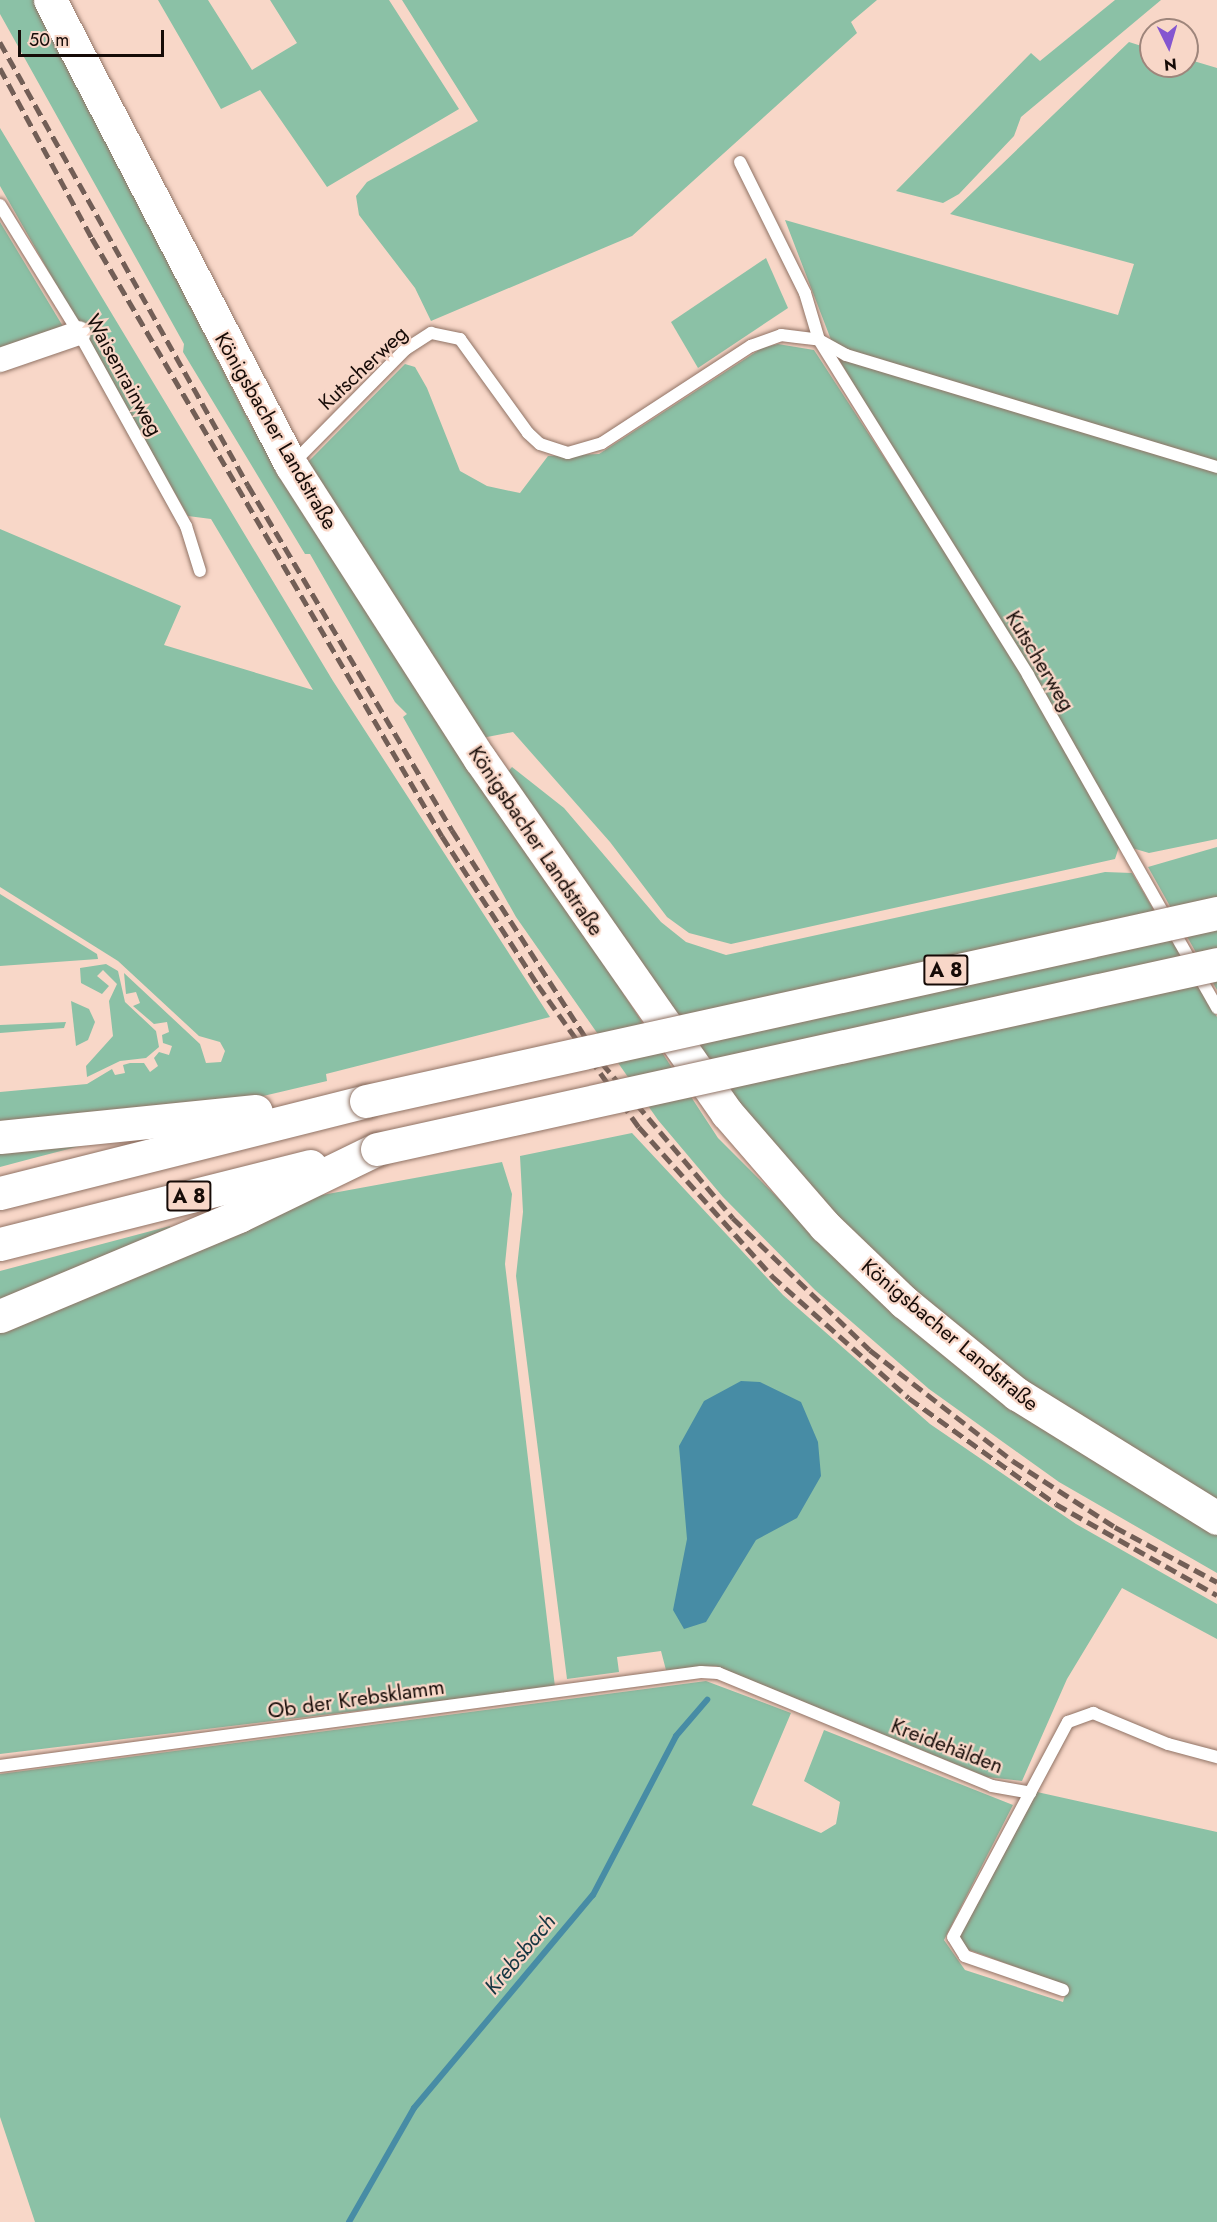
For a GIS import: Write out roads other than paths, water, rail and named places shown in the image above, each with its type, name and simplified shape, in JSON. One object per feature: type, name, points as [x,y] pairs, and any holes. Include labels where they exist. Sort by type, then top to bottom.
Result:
[{"type":"main road","name":"Königsbacher Landstraße","points":[[50,0],[291,465],[614,957],[683,1055],[782,1179],[904,1302],[1009,1388],[1091,1444],[1217,1518]]},
{"type":"main road","name":"A 8","points":[[0,1193],[366,1101],[1217,913]]},
{"type":"main road","name":"A 8","points":[[0,1244],[377,1149],[1217,964]]},
{"type":"main road","points":[[0,1137],[366,1101]]},
{"type":"main road","points":[[0,1316],[239,1216],[377,1149]]},
{"type":"street","points":[[0,360],[80,333]]},
{"type":"lane","points":[[740,162],[805,293],[819,340]]},
{"type":"lane","name":"Waisenrainweg","points":[[0,205],[80,333],[186,526],[200,571]]},
{"type":"lane","name":"Kutscherweg","points":[[291,465],[406,350],[430,333],[460,339],[528,433],[540,444],[568,453],[602,443],[767,339],[819,340],[846,355],[1217,467]]},
{"type":"lane","name":"Kutscherweg","points":[[819,340],[1028,675],[1217,1008]]},
{"type":"lane","name":"Ob der Krebsklamm","points":[[0,1766],[718,1673]]},
{"type":"lane","name":"Kreidehälden","points":[[718,1673],[992,1786],[1030,1793]]},
{"type":"lane","points":[[1063,1990],[965,1956],[954,1943],[957,1927],[1068,1722],[1083,1713],[1217,1757]]},
{"type":"water","points":[[741,1381],[760,1382],[801,1402],[818,1442],[821,1476],[797,1518],[756,1540],[706,1622],[684,1629],[673,1610],[687,1539],[679,1446],[704,1401]]},
{"type":"waterway","name":"Krebsbach","points":[[349,2222],[414,2108],[593,1895],[676,1736],[707,1700]]},
{"type":"railway","points":[[0,42],[248,485],[452,830],[602,1063],[733,1218],[870,1350],[1013,1461],[1115,1527],[1217,1582]]},
{"type":"railway","points":[[0,68],[92,238],[442,836],[538,985],[639,1127],[772,1276],[909,1398],[1056,1504],[1217,1595]]}]
